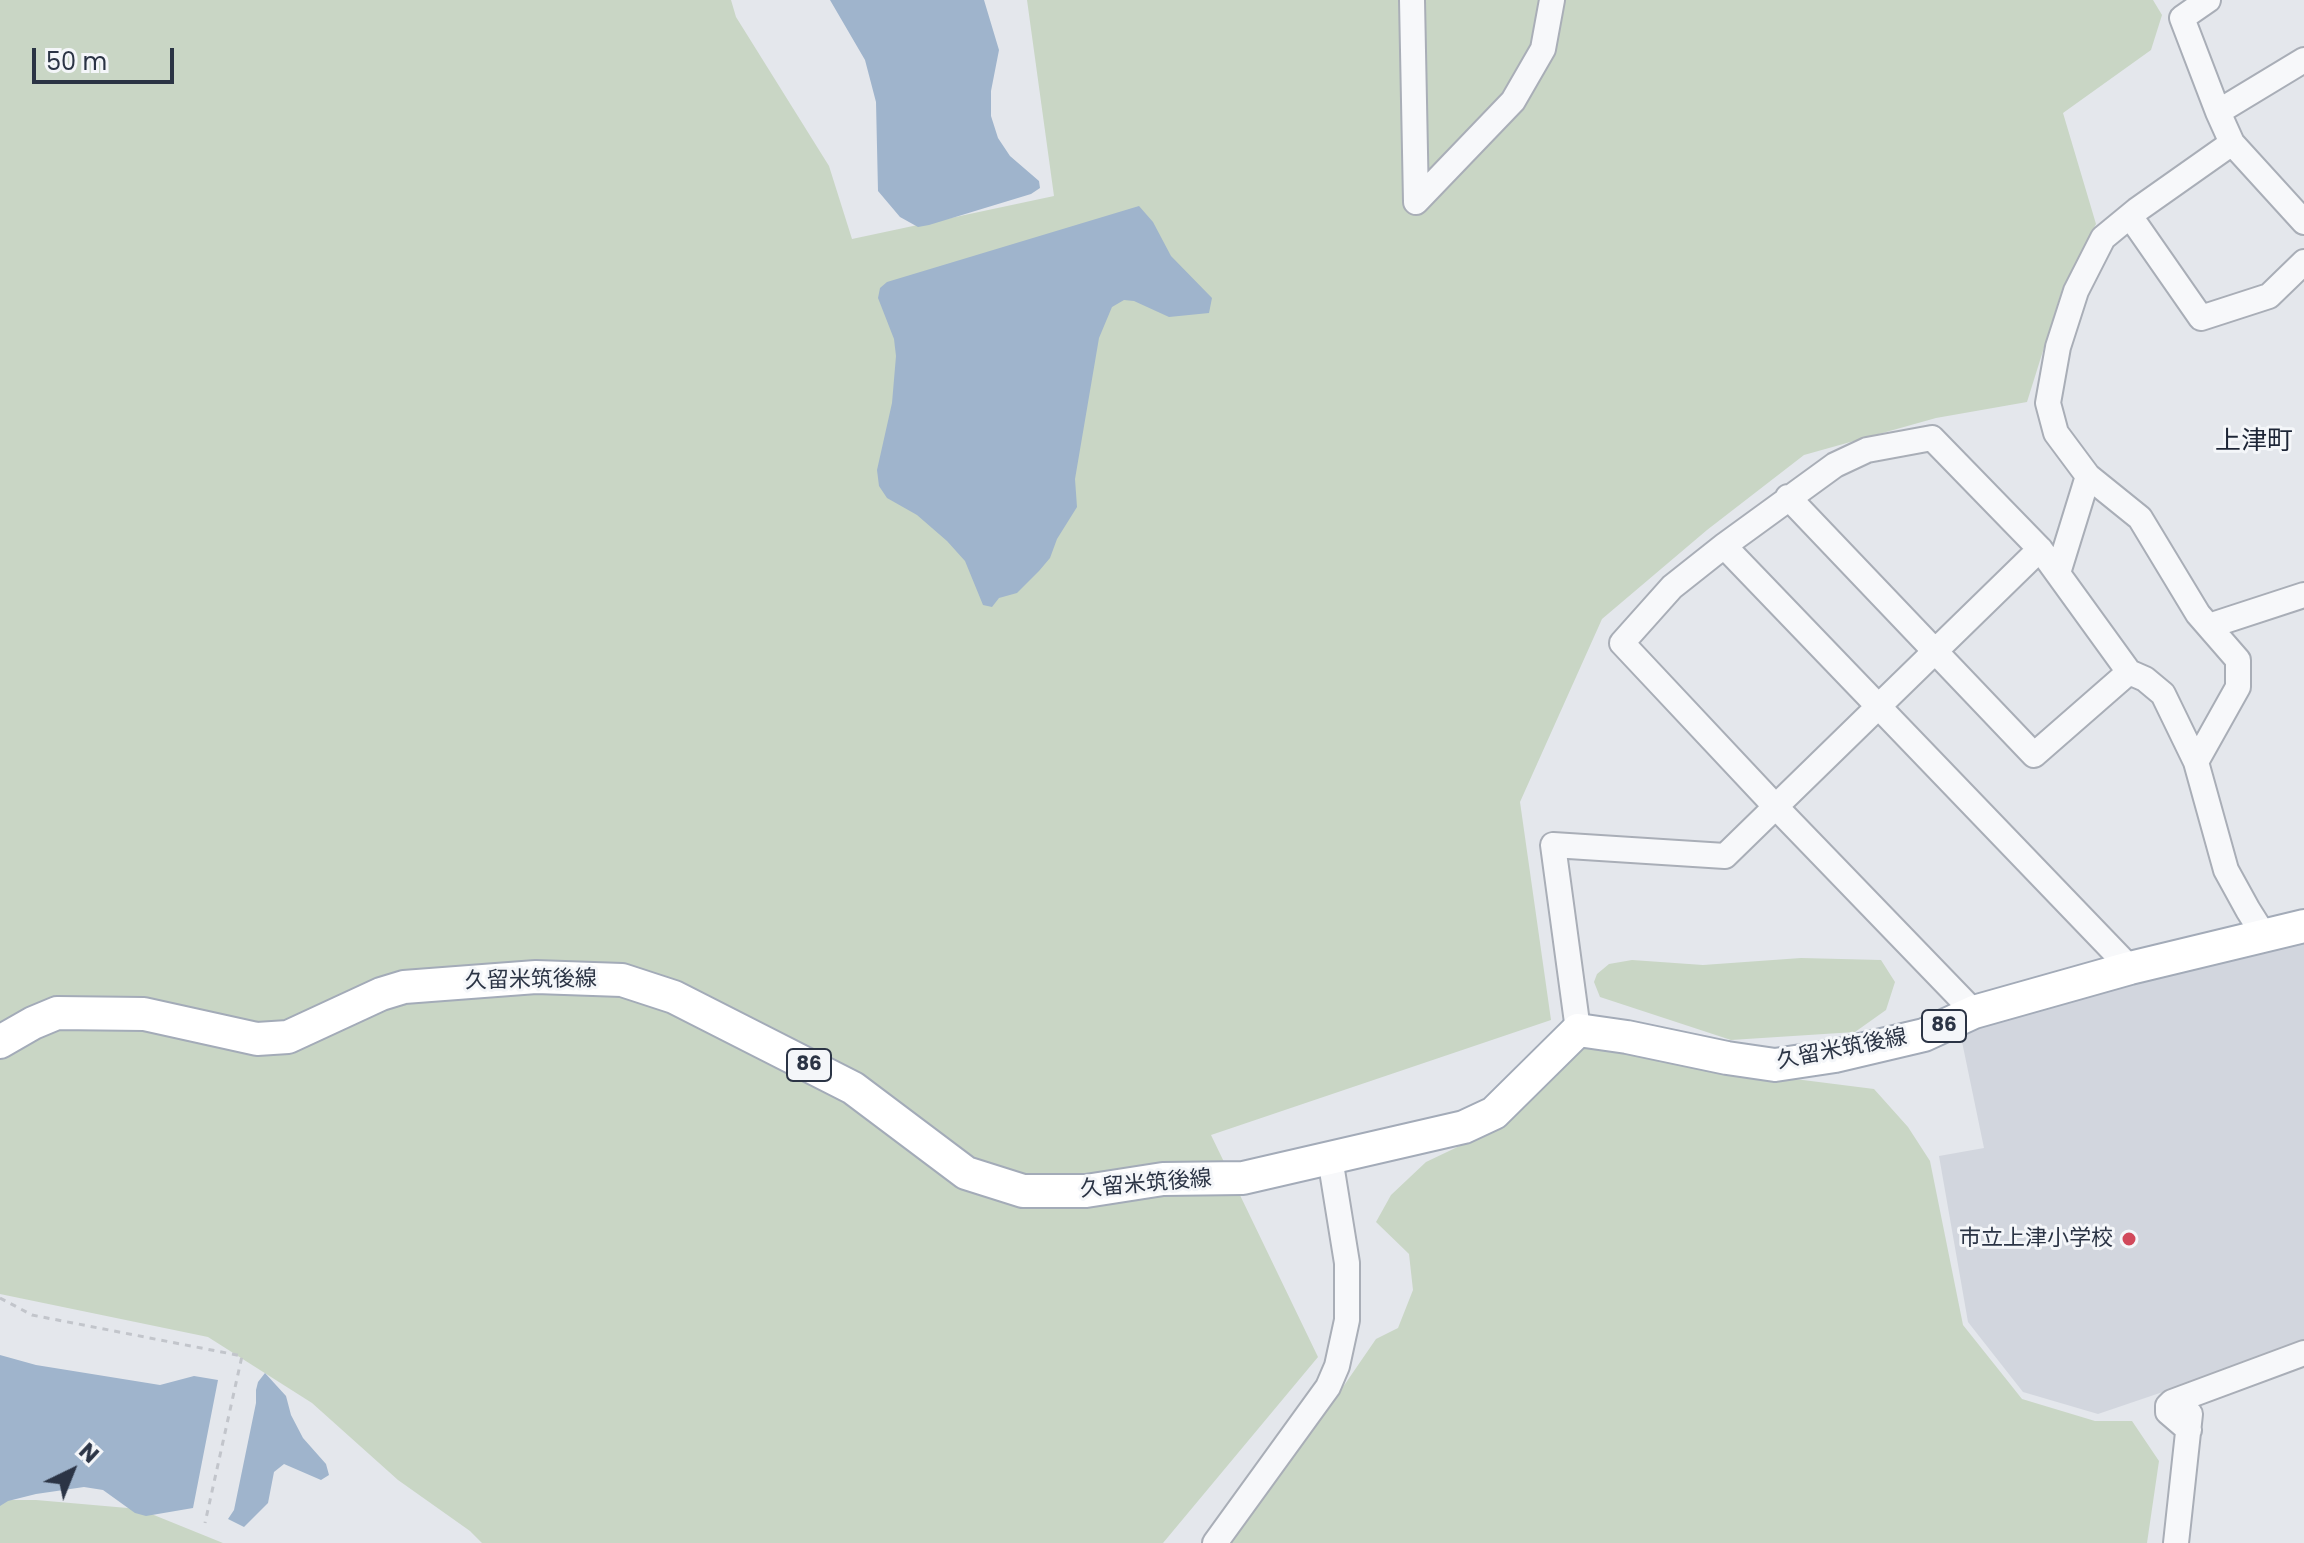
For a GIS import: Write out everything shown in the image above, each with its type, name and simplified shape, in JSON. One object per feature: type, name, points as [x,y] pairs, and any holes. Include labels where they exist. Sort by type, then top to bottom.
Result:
[{"type":"main road","name":"久留米筑後線","points":[[0,1042],[57,1013],[144,1014],[257,1039],[288,1037],[381,994],[404,987],[536,977],[622,980],[674,997],[853,1088],[966,1173],[1023,1191],[1086,1191],[1163,1179],[1243,1178],[1464,1127],[1494,1113],[1578,1030],[1775,1065],[1835,1056],[1924,1035],[1974,1012],[2130,968],[2304,926]]},
{"type":"street","points":[[1412,0],[1416,202],[1513,101],[1543,49],[1552,0]]},
{"type":"street","points":[[2208,0],[2182,18],[2218,112],[2232,143],[2304,222]]},
{"type":"street","points":[[2218,112],[2304,60]]},
{"type":"street","points":[[2196,762],[2238,687],[2238,660],[2198,614],[2140,518],[2088,476],[2056,433],[2048,403],[2058,347],[2076,291],[2103,238],[2232,143]]},
{"type":"street","points":[[2130,216],[2201,318],[2269,296],[2304,262]]},
{"type":"street","points":[[1974,1012],[1622,643],[1672,587],[1788,497],[1835,465],[1867,450],[1932,438],[2040,549],[2129,672],[2145,679],[2163,694],[2196,762],[2226,870],[2265,937]]},
{"type":"street","points":[[2058,573],[2088,476]]},
{"type":"street","points":[[1788,497],[2034,755],[2129,672]]},
{"type":"street","points":[[1578,1030],[1553,845],[1725,856],[2040,549]]},
{"type":"street","points":[[1728,550],[2130,968]]},
{"type":"street","points":[[2209,626],[2304,595]]},
{"type":"street","points":[[1215,1543],[1328,1387],[1337,1366],[1347,1320],[1347,1263],[1330,1158]]},
{"type":"street","points":[[2176,1543],[2189,1430],[2168,1412],[2168,1406],[2304,1353]]},
{"type":"path","points":[[0,1298],[32,1315],[242,1356],[205,1523]]},
{"type":"shaded area","name":"市立上津小学校","points":[[2304,939],[2304,1344],[2098,1414],[2023,1392],[1968,1322],[1939,1156],[1984,1148],[1960,1032],[2043,1006]]},
{"type":"green space","points":[[0,0],[731,0],[736,17],[829,166],[852,239],[1054,196],[1027,0],[2153,0],[2162,15],[2151,50],[2063,113],[2096,224],[2062,290],[2027,402],[1936,418],[1804,455],[1707,530],[1602,619],[1520,802],[1551,1020],[1211,1135],[1318,1357],[1163,1543],[482,1543],[398,1480],[312,1403],[208,1337],[0,1294]]},
{"type":"green space","points":[[1801,958],[1881,960],[1895,982],[1886,1010],[1855,1032],[1731,1040],[1600,997],[1594,982],[1597,974],[1609,964],[1632,960],[1703,965]]},
{"type":"green space","points":[[1583,1046],[1637,1051],[1795,1079],[1874,1089],[1908,1127],[1930,1161],[1963,1325],[2022,1399],[2095,1421],[2132,1421],[2159,1461],[2147,1543],[1224,1543],[1312,1432],[1376,1339],[1398,1328],[1413,1290],[1409,1254],[1376,1222],[1391,1195],[1426,1162],[1491,1131]]},
{"type":"green space","points":[[0,1500],[139,1509],[223,1543],[0,1543]]},
{"type":"water","points":[[830,0],[984,0],[999,50],[991,91],[991,116],[998,138],[1010,156],[1039,181],[1040,188],[1031,194],[929,225],[918,227],[900,217],[878,191],[876,102],[865,60]]},
{"type":"water","points":[[1139,206],[1153,222],[1171,256],[1212,298],[1209,313],[1169,317],[1134,301],[1124,300],[1112,307],[1099,338],[1075,479],[1077,507],[1057,539],[1050,558],[1039,571],[1017,593],[999,598],[992,607],[983,605],[965,561],[917,515],[887,498],[879,486],[877,470],[892,403],[896,356],[894,339],[878,298],[880,288],[887,282]]},
{"type":"water","points":[[0,1355],[36,1365],[160,1385],[194,1376],[218,1380],[193,1508],[146,1516],[135,1513],[103,1490],[84,1487],[36,1494],[0,1506]]},
{"type":"water","points":[[265,1373],[286,1396],[291,1415],[303,1438],[326,1464],[329,1475],[321,1480],[284,1464],[274,1472],[268,1503],[244,1527],[228,1519],[234,1510],[258,1382]]},
{"type":"place","name":"市立上津小学校","points":[[2129,1239]]},
{"type":"district","name":"上津町","points":[[2254,442]]}]
